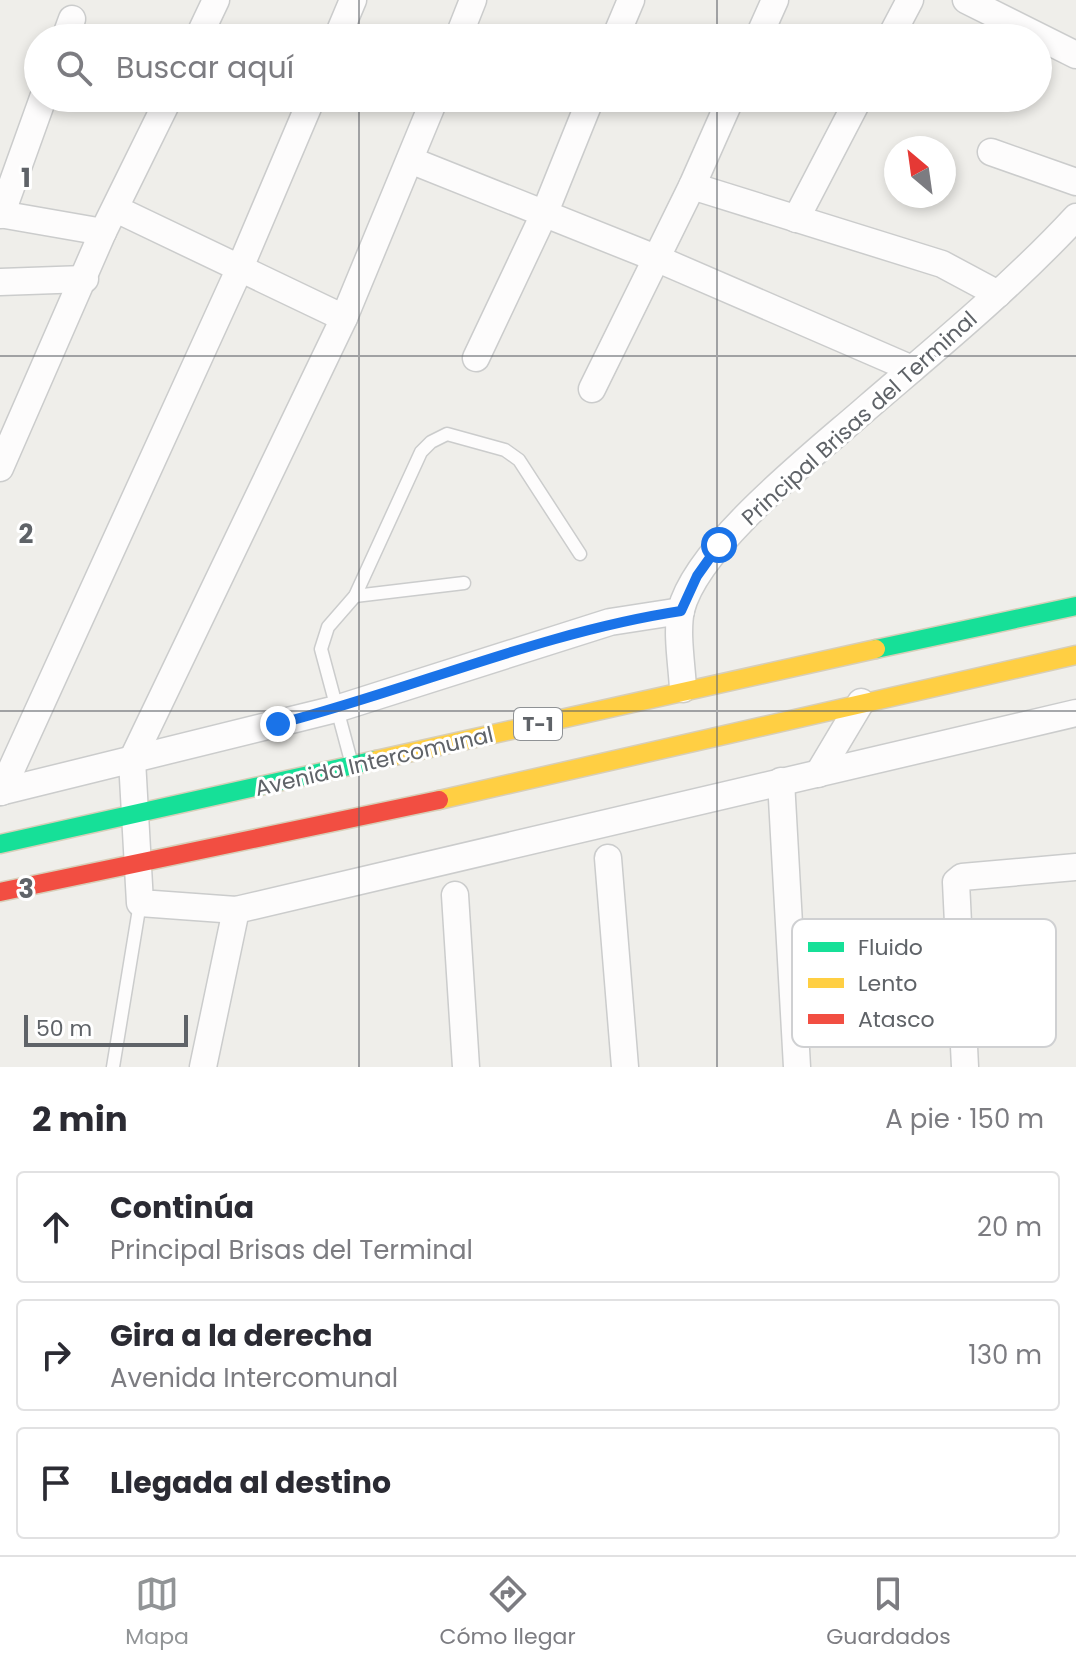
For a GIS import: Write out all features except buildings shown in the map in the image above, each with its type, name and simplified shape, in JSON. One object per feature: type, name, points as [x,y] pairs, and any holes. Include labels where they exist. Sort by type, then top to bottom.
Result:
[{"type":"main road","name":"Avenida Intercomunal","points":[[0,844],[137,812],[353,768],[683,689],[1076,606]]},
{"type":"main road","name":"T-1","points":[[0,892],[371,815],[1076,655]]},
{"type":"street","points":[[205,24],[216,0]]},
{"type":"street","points":[[343,24],[353,0]]},
{"type":"street","points":[[464,24],[473,0]]},
{"type":"street","points":[[621,24],[631,0]]},
{"type":"street","points":[[764,24],[775,0]]},
{"type":"street","points":[[897,24],[910,0]]},
{"type":"street","points":[[966,0],[1014,24]]},
{"type":"street","points":[[1052,43],[1076,55]]},
{"type":"street","points":[[38,112],[0,214],[103,232]]},
{"type":"street","points":[[0,468],[12,418],[85,279],[103,232],[162,112]]},
{"type":"street","points":[[0,792],[239,270],[306,112]]},
{"type":"street","points":[[429,112],[344,318],[132,760],[140,903],[236,910],[1076,713]]},
{"type":"street","points":[[476,358],[545,212],[585,112]]},
{"type":"street","points":[[592,389],[658,259],[725,112]]},
{"type":"street","points":[[796,219],[852,112]]},
{"type":"street","points":[[991,152],[1076,182]]},
{"type":"street","points":[[410,160],[658,259],[912,369]]},
{"type":"street","points":[[692,186],[942,264],[998,294]]},
{"type":"street","points":[[116,209],[344,318]]},
{"type":"street","name":"Principal Brisas del Terminal","points":[[683,689],[681,611],[697,576],[719,545],[803,464],[998,294],[1076,217]]},
{"type":"street","points":[[0,282],[85,279]]},
{"type":"street","points":[[0,792],[336,709],[610,622],[681,611]]},
{"type":"street","points":[[818,774],[861,702]]},
{"type":"street","points":[[781,781],[792,978]]},
{"type":"street","points":[[608,858],[625,1067]]},
{"type":"street","points":[[958,919],[956,882],[962,877],[1076,867]]},
{"type":"street","points":[[455,895],[466,1067]]},
{"type":"street","points":[[203,1067],[236,910]]},
{"type":"street","points":[[796,1047],[797,1067]]},
{"type":"street","points":[[964,1047],[965,1067]]},
{"type":"lane","points":[[353,768],[321,649],[328,627],[355,596],[421,452],[431,442],[447,434],[505,450],[519,460],[580,554]]},
{"type":"lane","points":[[355,596],[464,583]]},
{"type":"lane","points":[[113,1067],[140,903]]},
{"type":"traffic: fast","points":[[876,649],[1076,606]]},
{"type":"traffic: fast","points":[[0,844],[376,760]]},
{"type":"traffic: slow","points":[[376,760],[876,649]]},
{"type":"traffic: slow","points":[[439,800],[1076,655]]},
{"type":"traffic: jam","points":[[0,892],[439,800]]},
{"type":"route","points":[[278,724],[336,709],[610,622],[681,611],[697,576],[719,545]]}]
